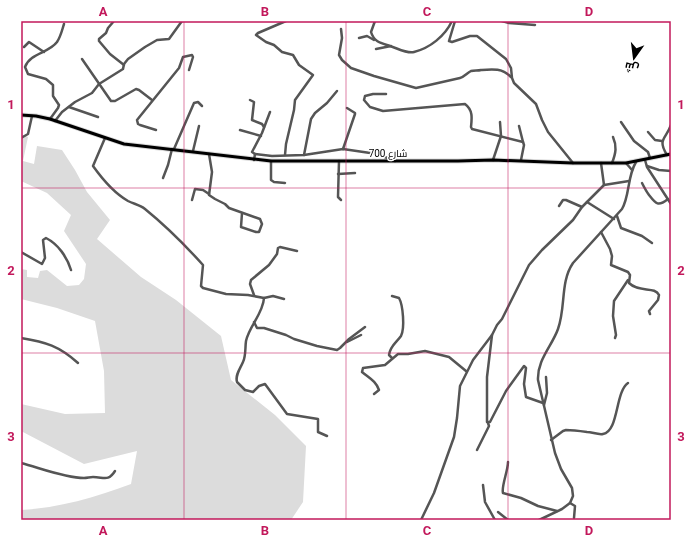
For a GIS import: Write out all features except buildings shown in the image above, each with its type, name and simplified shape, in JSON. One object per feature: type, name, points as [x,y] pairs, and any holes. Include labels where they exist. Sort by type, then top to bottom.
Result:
[{"type":"main road","name":"شارع 700","points":[[21,115],[32,115],[50,119],[124,144],[193,151],[254,160],[520,160],[573,163],[626,163],[670,155]]},
{"type":"street","points":[[114,21],[99,41],[110,54],[124,65]]},
{"type":"street","points":[[55,121],[68,107],[92,92],[100,84],[123,69],[128,59],[144,46],[157,40],[169,39],[182,21]]},
{"type":"street","points":[[285,155],[295,100],[313,75],[297,63],[293,55],[282,52],[274,45],[266,42],[256,35],[286,21]]},
{"type":"street","points":[[375,21],[371,32],[376,41]]},
{"type":"street","points":[[359,38],[367,36],[379,43],[409,52],[414,52],[436,42],[454,21]]},
{"type":"street","points":[[454,21],[449,41],[452,42],[470,36],[477,36],[508,62],[515,85],[536,104],[548,132],[573,163]]},
{"type":"street","points":[[502,21],[535,25]]},
{"type":"street","points":[[50,119],[58,106],[53,96],[52,85],[46,79],[30,76],[25,67],[28,61],[53,46],[59,40],[64,24]]},
{"type":"street","points":[[341,29],[342,38],[340,54],[342,60],[351,68],[374,76],[416,88],[460,78],[471,71],[492,69],[503,71],[512,78]]},
{"type":"street","points":[[24,47],[29,42],[44,52]]},
{"type":"street","points":[[376,49],[391,46]]},
{"type":"street","points":[[156,130],[140,125],[137,122],[139,116],[179,68],[183,57],[192,55],[193,57],[189,70]]},
{"type":"street","points":[[82,59],[108,98],[112,101],[136,89],[152,100]]},
{"type":"street","points":[[304,155],[311,119],[315,112],[327,103],[337,91]]},
{"type":"street","points":[[386,94],[369,94],[365,96],[364,100],[370,107],[383,111],[465,104],[470,109],[472,115],[471,128],[523,142]]},
{"type":"street","points":[[250,100],[254,102],[252,120],[262,124],[265,127]]},
{"type":"street","points":[[163,178],[173,149],[194,103],[198,102],[202,106]]},
{"type":"street","points":[[68,107],[98,117]]},
{"type":"street","points":[[343,149],[355,114],[347,108]]},
{"type":"street","points":[[254,160],[255,154],[252,152],[261,136],[270,112]]},
{"type":"street","points":[[21,138],[28,134],[32,115]]},
{"type":"street","points":[[493,160],[501,136],[500,122]]},
{"type":"street","points":[[621,122],[634,141],[648,152],[650,158]]},
{"type":"street","points":[[670,155],[662,146],[662,141],[671,125]]},
{"type":"street","points":[[193,151],[199,126]]},
{"type":"street","points":[[519,126],[524,145],[520,160]]},
{"type":"street","points":[[240,130],[261,136]]},
{"type":"street","points":[[648,132],[653,138],[662,141]]},
{"type":"street","points":[[612,163],[616,153],[613,136]]},
{"type":"street","points":[[105,138],[93,166],[108,186],[128,201],[144,208],[175,235],[195,257],[202,265],[201,286],[203,288],[226,294],[254,295],[264,298],[273,296],[284,299]]},
{"type":"street","points":[[255,154],[304,155],[343,149],[377,154],[396,161]]},
{"type":"street","points":[[209,153],[212,172],[209,195]]},
{"type":"street","points":[[339,160],[338,197],[341,200]]},
{"type":"street","points":[[645,160],[646,166],[671,204]]},
{"type":"street","points":[[271,161],[271,180],[274,182],[285,183]]},
{"type":"street","points":[[539,520],[558,511],[570,503],[573,498],[572,490],[558,463],[551,440],[538,380],[538,371],[558,329],[567,274],[573,263],[615,218],[625,202],[632,170],[636,162]]},
{"type":"street","points":[[601,163],[604,185]]},
{"type":"street","points":[[626,163],[632,170]]},
{"type":"street","points":[[646,166],[659,170],[671,171]]},
{"type":"street","points":[[338,174],[355,173]]},
{"type":"street","points":[[421,520],[434,493],[454,437],[458,418],[458,394],[466,371],[472,360],[492,335],[503,317],[529,265],[573,220],[596,191],[604,185],[629,181]]},
{"type":"street","points":[[642,183],[653,202],[657,204],[662,203],[668,199]]},
{"type":"street","points":[[192,200],[195,189],[203,190],[229,208],[249,214],[261,220],[262,224],[259,232],[240,227],[242,213]]},
{"type":"street","points":[[559,206],[563,200],[566,200],[582,207]]},
{"type":"street","points":[[587,202],[615,218],[622,228],[642,236],[652,243]]},
{"type":"street","points":[[601,232],[611,253],[611,264],[628,272],[629,283],[635,288],[656,290],[659,293],[660,295],[658,300],[649,310],[650,314]]},
{"type":"street","points":[[21,252],[42,264],[45,258],[44,240],[46,238],[65,256],[71,270]]},
{"type":"street","points":[[254,295],[250,284],[251,280],[269,265],[277,254],[278,248],[297,251]]},
{"type":"street","points":[[616,338],[613,316],[614,301],[629,278]]},
{"type":"street","points":[[392,296],[399,298],[403,308],[403,314],[401,335],[390,348],[389,352],[389,355],[392,358]]},
{"type":"street","points":[[264,298],[262,306],[246,340],[244,351],[245,357],[236,377],[238,383],[246,390],[253,392],[259,386],[265,384],[286,413],[294,416],[318,419],[318,432],[327,436]]},
{"type":"street","points":[[254,322],[256,327],[264,328],[317,346],[337,350],[365,327]]},
{"type":"street","points":[[347,342],[361,335]]},
{"type":"street","points":[[477,450],[489,426],[486,420],[492,335]]},
{"type":"street","points":[[21,338],[48,343],[64,351],[78,363]]},
{"type":"street","points":[[374,394],[379,390],[378,387],[375,382],[362,372],[362,370],[366,367],[385,365],[398,354],[425,351],[449,357],[466,371]]},
{"type":"street","points":[[488,423],[506,391],[524,366],[526,368],[524,384],[526,397],[543,404]]},
{"type":"street","points":[[543,404],[546,403],[546,377]]},
{"type":"street","points":[[551,440],[566,430],[601,434],[607,432],[613,424],[623,389],[628,383]]},
{"type":"street","points":[[508,462],[506,478],[502,488],[503,493],[521,498],[542,508],[558,511]]},
{"type":"street","points":[[21,463],[53,472],[79,477],[93,476],[109,478],[115,472]]},
{"type":"street","points":[[483,485],[486,505],[495,520]]},
{"type":"street","points":[[570,503],[575,506],[574,518]]},
{"type":"street","points":[[498,512],[508,520]]},
{"type":"shaded area","points":[[21,134],[28,137],[23,161],[34,164],[37,146],[62,150],[87,192],[110,220],[97,239],[141,277],[176,300],[221,336],[231,380],[275,415],[306,446],[303,502],[291,520],[21,520],[21,510],[49,507],[77,501],[131,484],[137,451],[84,464],[21,431],[21,404],[65,414],[105,413],[104,371],[95,321],[57,308],[21,299],[21,269],[27,270],[27,277],[38,278],[40,271],[47,270],[67,286],[79,285],[84,279],[86,264],[64,231],[71,215],[47,193],[21,181]]}]
